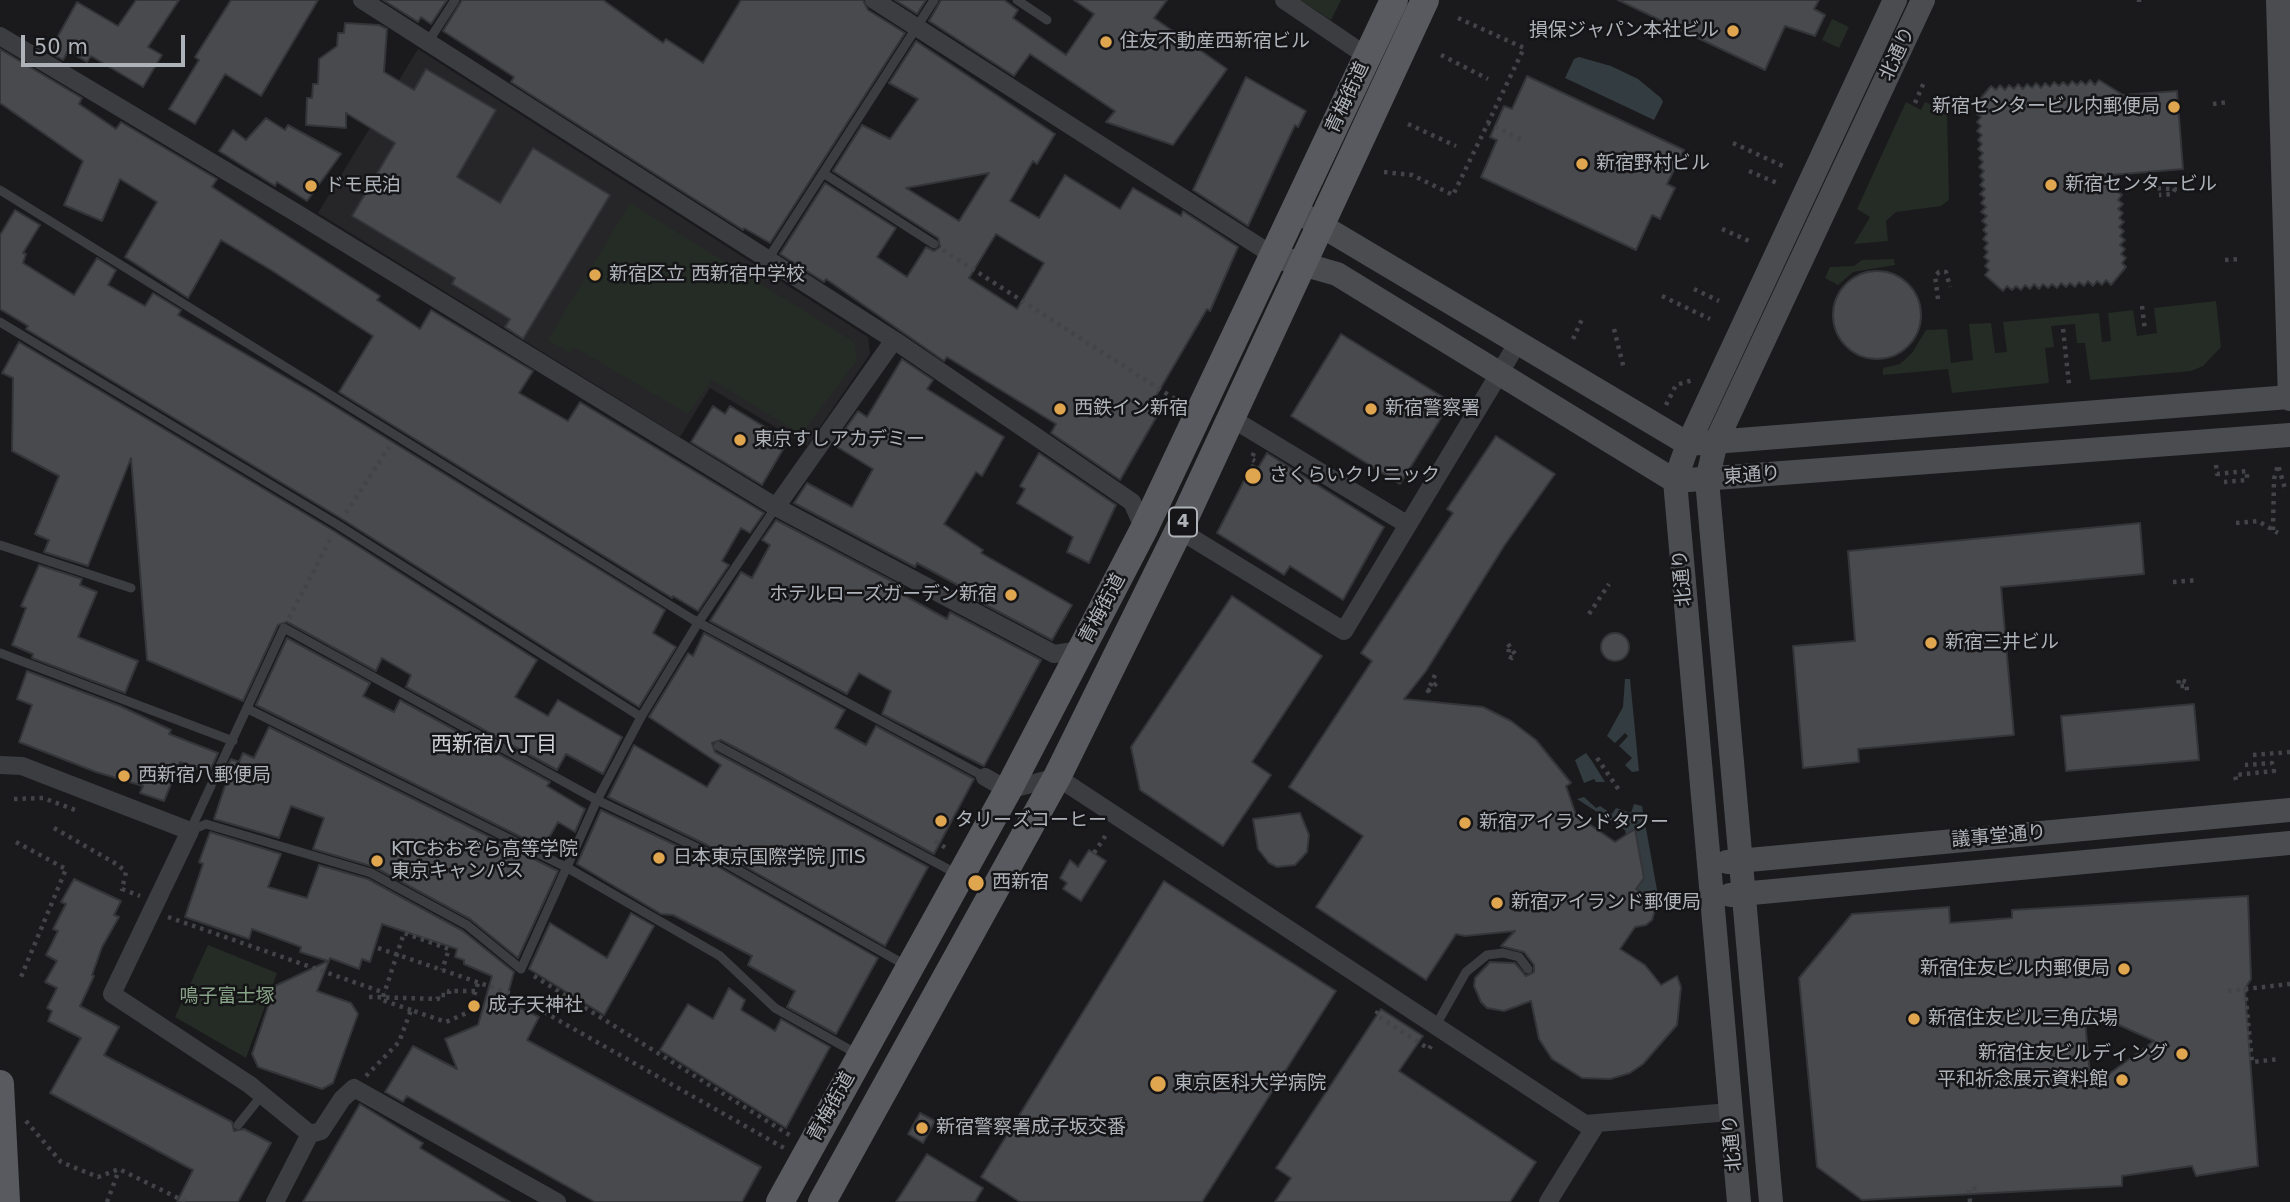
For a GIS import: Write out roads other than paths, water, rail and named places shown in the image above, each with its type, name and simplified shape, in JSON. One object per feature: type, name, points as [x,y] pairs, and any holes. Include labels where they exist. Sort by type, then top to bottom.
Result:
[{"type":"main road","name":"青梅街道","points":[[780,1202],[797,1148],[860,1055],[960,876],[997,784],[1081,650],[1144,529],[1200,415],[1263,250],[1295,210],[1394,0]]},
{"type":"main road","name":"青梅街道","points":[[827,1199],[1058,778],[1179,530],[1424,0]]},
{"type":"main road","name":"北通り","points":[[1739,1202],[1675,481],[1688,444],[1895,0]]},
{"type":"main road","name":"北通り","points":[[1771,1202],[1707,480],[1716,442],[1923,0]]},
{"type":"main road","points":[[2278,0],[2290,397]]},
{"type":"main road","points":[[1295,210],[1688,444]]},
{"type":"main road","points":[[1263,250],[1338,274],[1675,481]]},
{"type":"main road","name":"東通り","points":[[1688,444],[2290,397]]},
{"type":"main road","name":"東通り","points":[[1675,481],[2290,435]]},
{"type":"main road","name":"議事堂通り","points":[[1709,864],[2287,811]]},
{"type":"main road","name":"議事堂通り","points":[[1712,897],[2288,843]]},
{"type":"main road","points":[[0,1084],[6,1202]]},
{"type":"street","points":[[362,0],[894,340],[1132,502],[1144,529]]},
{"type":"street","points":[[874,0],[1263,250],[1277,235],[1314,172]]},
{"type":"street","points":[[1284,0],[1368,57]]},
{"type":"street","points":[[0,37],[293,211],[776,507],[1054,654],[1081,650]]},
{"type":"street","points":[[776,507],[894,340]]},
{"type":"street","points":[[1179,530],[1345,631],[1517,344]]},
{"type":"street","points":[[1231,418],[1408,526]]},
{"type":"street","points":[[0,765],[22,766],[190,831],[112,995],[262,1095],[310,1134],[321,1132],[342,1100],[354,1088],[556,1202]]},
{"type":"street","points":[[997,784],[1058,778],[1585,1124],[1730,1112]]},
{"type":"street","points":[[1548,1202],[1597,1123]]},
{"type":"street","points":[[275,1202],[310,1134]]},
{"type":"lane","points":[[428,42],[455,0]]},
{"type":"lane","points":[[768,259],[934,0]]},
{"type":"lane","points":[[1017,0],[1047,20]]},
{"type":"lane","points":[[822,173],[934,244]]},
{"type":"lane","points":[[0,190],[385,428],[521,516],[698,623],[997,784]]},
{"type":"lane","points":[[0,322],[338,525],[641,717]]},
{"type":"lane","points":[[190,831],[206,824],[371,873],[467,925],[521,969],[597,800],[641,717],[698,623],[776,507]]},
{"type":"lane","points":[[0,545],[131,588]]},
{"type":"lane","points":[[190,831],[284,628],[597,800],[704,851],[909,967]]},
{"type":"lane","points":[[0,653],[233,741]]},
{"type":"lane","points":[[248,709],[566,867],[720,956],[775,1007],[860,1055]]},
{"type":"lane","points":[[718,746],[960,876]]},
{"type":"lane","points":[[1436,1025],[1466,972],[1487,955],[1503,953],[1519,957],[1528,969]]},
{"type":"lane","points":[[238,1125],[262,1095]]},
{"type":"place","name":"損保ジャパン本社ビル","points":[[1733,31]]},
{"type":"place","name":"住友不動産西新宿ビル","points":[[1106,42]]},
{"type":"place","name":"新宿センタービル内郵便局","points":[[2174,107]]},
{"type":"place","name":"新宿野村ビル","points":[[1582,164]]},
{"type":"place","name":"新宿センタービル","points":[[2051,185]]},
{"type":"place","name":"ドモ民泊","points":[[311,186]]},
{"type":"place","name":"新宿区立 西新宿中学校","points":[[595,275]]},
{"type":"place","name":"西鉄イン新宿","points":[[1060,409]]},
{"type":"place","name":"新宿警察署","points":[[1371,409]]},
{"type":"place","name":"東京すしアカデミー","points":[[740,440]]},
{"type":"place","name":"さくらいクリニック","points":[[1253,476]]},
{"type":"place","name":"ホテルローズガーデン新宿","points":[[1011,595]]},
{"type":"place","name":"新宿三井ビル","points":[[1931,643]]},
{"type":"place","name":"西新宿八郵便局","points":[[124,776]]},
{"type":"place","name":"タリーズコーヒー","points":[[941,821]]},
{"type":"place","name":"新宿アイランドタワー","points":[[1465,823]]},
{"type":"place","name":"日本東京国際学院 JTIS","points":[[659,858]]},
{"type":"place","name":"KTCおおぞら高等学院 東京キャンパス","points":[[377,861]]},
{"type":"place","name":"西新宿","points":[[976,883]]},
{"type":"place","name":"新宿アイランド郵便局","points":[[1497,903]]},
{"type":"place","name":"新宿住友ビル内郵便局","points":[[2124,969]]},
{"type":"place","name":"成子天神社","points":[[474,1006]]},
{"type":"place","name":"新宿住友ビル三角広場","points":[[1914,1019]]},
{"type":"place","name":"新宿住友ビルディング","points":[[2182,1054]]},
{"type":"place","name":"平和祈念展示資料館","points":[[2122,1080]]},
{"type":"place","name":"東京医科大学病院","points":[[1158,1084]]},
{"type":"place","name":"新宿警察署成子坂交番","points":[[922,1128]]},
{"type":"district","name":"西新宿八丁目","points":[[494,746]]},
{"type":"park label","name":"鳴子富士塚","points":[[227,997]]}]
